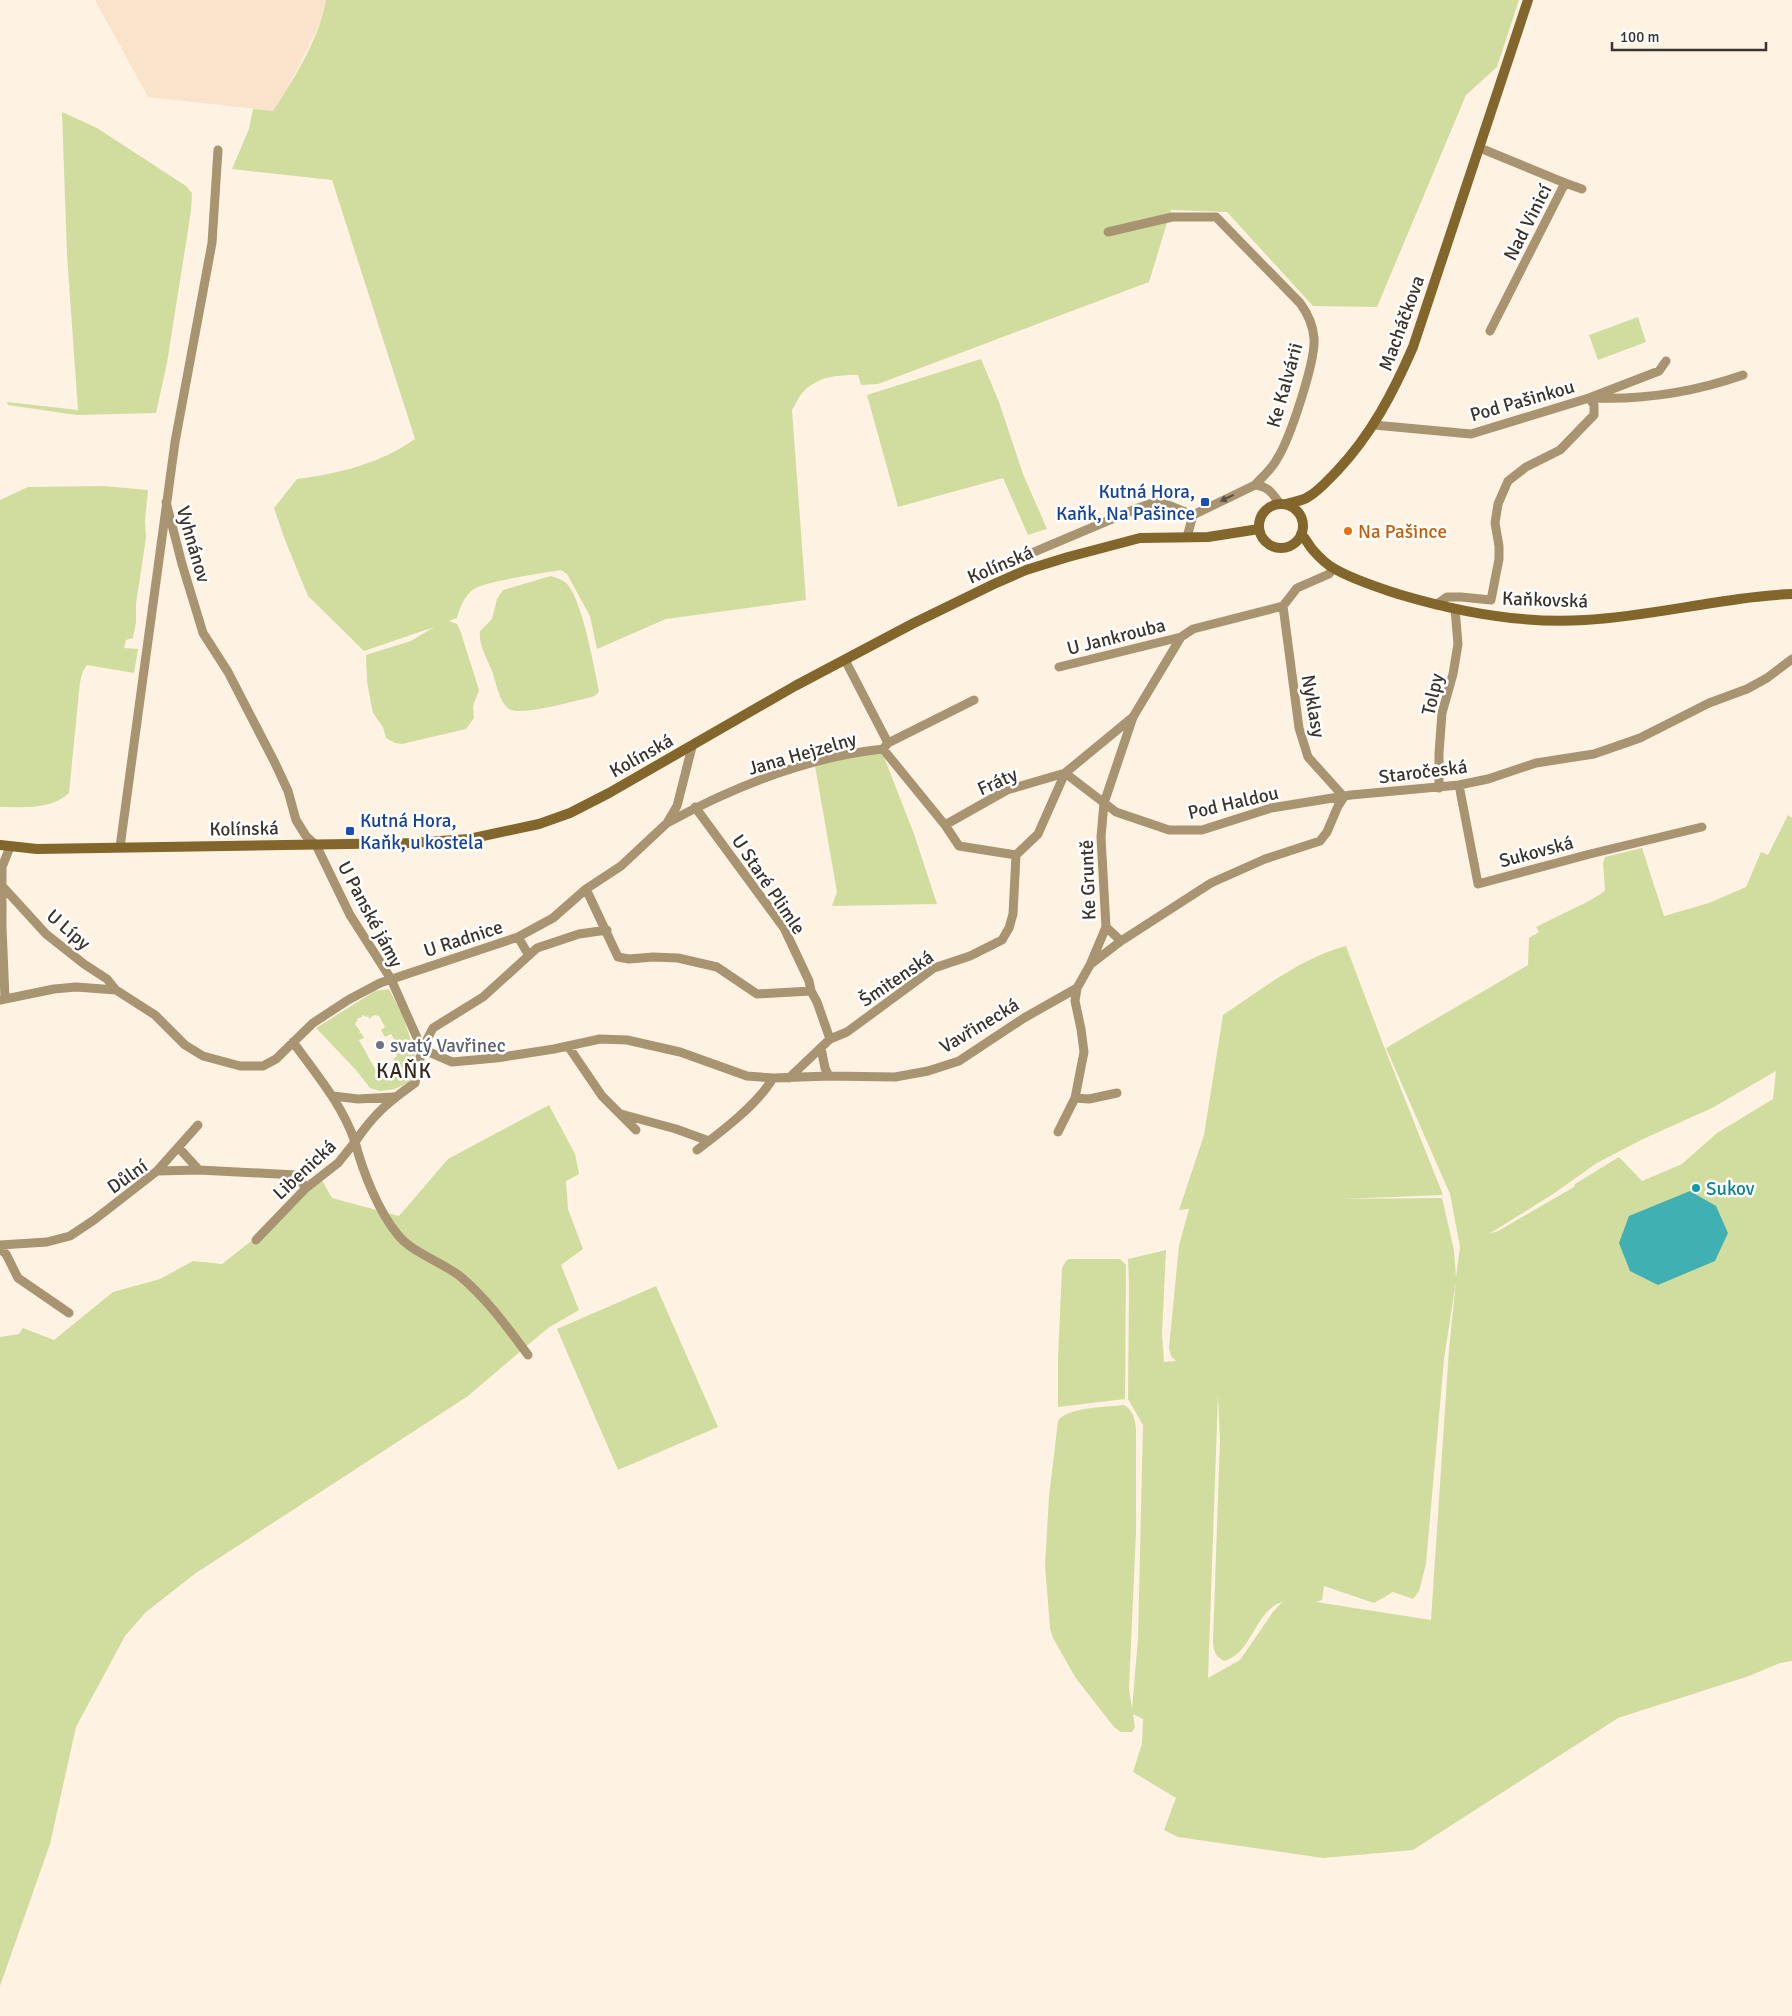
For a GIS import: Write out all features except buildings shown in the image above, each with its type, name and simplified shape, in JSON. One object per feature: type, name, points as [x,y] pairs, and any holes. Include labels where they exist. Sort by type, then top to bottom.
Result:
[{"type":"street","name":"Macháčkova","points":[[1308,497],[1326,482],[1349,458],[1374,425],[1394,390],[1413,347],[1528,0]]},
{"type":"street","name":"Nad Vinicí","points":[[1480,148],[1565,183],[1490,331]]},
{"type":"street","points":[[166,502],[175,442],[212,243],[218,150]]},
{"type":"street","points":[[1565,183],[1582,190]]},
{"type":"street","name":"Ke Kalvárii","points":[[1108,232],[1172,217],[1216,217],[1300,303],[1310,320],[1315,340],[1307,379],[1283,449],[1277,460],[1255,485]]},
{"type":"street","name":"Pod Pašinkou","points":[[1374,425],[1470,434],[1589,398],[1659,371],[1666,361]]},
{"type":"street","name":"Pod Pašinkou","points":[[1589,398],[1644,398],[1676,394],[1709,387],[1743,375]]},
{"type":"street","name":"Pod Pašinkou","points":[[1436,605],[1447,598],[1462,597],[1491,600],[1499,560],[1499,546],[1494,524],[1498,504],[1508,480],[1526,467],[1560,450],[1579,432],[1594,415],[1594,405],[1589,398]]},
{"type":"street","points":[[989,572],[1158,501],[1193,515],[1255,485],[1268,489],[1283,504],[1292,506],[1300,516],[1302,522],[1301,534],[1292,544]]},
{"type":"street","points":[[1308,497],[1268,508],[1259,523],[1259,529],[1261,536],[1272,545],[1278,547],[1292,544],[1311,548]]},
{"type":"street","points":[[1300,516],[1308,497]]},
{"type":"street","name":"Vyhnánov","points":[[166,502],[203,633],[228,672],[275,763],[288,791],[296,820],[306,836],[316,845]]},
{"type":"street","name":"Vyhnánov","points":[[120,847],[166,502]]},
{"type":"street","points":[[1188,537],[1193,515]]},
{"type":"street","name":"Kolínská","points":[[5,846],[37,850],[120,847],[411,844],[469,839],[539,824],[570,813],[609,794],[795,686],[923,619],[1026,570],[1140,538],[1234,534],[1259,529]]},
{"type":"street","name":"Kaňkovská","points":[[1301,534],[1307,539],[1311,548],[1333,569],[1373,586],[1455,609],[1537,620],[1585,620],[1748,598],[1792,594]]},
{"type":"street","points":[[1181,637],[1193,629],[1283,606],[1297,588],[1329,574],[1333,569]]},
{"type":"street","name":"Nyklasy","points":[[1283,606],[1299,728],[1308,757],[1344,797]]},
{"type":"street","name":"Tolpy","points":[[1439,788],[1442,713],[1453,674],[1458,644],[1455,609]]},
{"type":"street","name":"U Jankrouba","points":[[1059,666],[1181,637]]},
{"type":"street","name":"Ke Gruntě","points":[[1077,988],[1090,965],[1106,927],[1101,837],[1104,803],[1133,717],[1181,637]]},
{"type":"street","name":"Staročeská","points":[[1344,797],[1459,785],[1488,780],[1536,763],[1594,754],[1626,744],[1709,703],[1747,688],[1767,678],[1792,659]]},
{"type":"street","name":"Jana Hejzelny","points":[[667,823],[695,807],[728,792],[809,764],[885,746],[845,660]]},
{"type":"street","points":[[974,700],[885,746],[959,846],[1016,855],[1038,834],[1065,773],[1104,803]]},
{"type":"street","name":"Ke Gruntě","points":[[1065,773],[1133,717]]},
{"type":"street","name":"U Radnice","points":[[390,979],[518,937],[553,918],[586,889],[621,866],[667,823],[676,806],[692,746]]},
{"type":"street","name":"Fráty","points":[[945,825],[1007,790],[1065,773]]},
{"type":"street","name":"Sukovská","points":[[1459,785],[1478,884],[1702,827]]},
{"type":"street","points":[[1090,965],[1121,941],[1219,879],[1265,859],[1320,841],[1327,832],[1344,797]]},
{"type":"street","name":"Pod Haldou","points":[[1104,803],[1116,812],[1140,822],[1169,830],[1191,830],[1215,827],[1271,808],[1344,797]]},
{"type":"street","name":"U Staré Plimle","points":[[695,807],[784,928],[809,981],[811,991],[817,1002],[830,1039]]},
{"type":"street","name":"U Panské jámy","points":[[2,999],[54,989],[76,987],[116,990],[155,1015],[185,1045],[204,1056],[240,1066],[263,1066],[276,1058],[313,1023],[348,1000],[390,979],[350,915],[316,845]]},
{"type":"street","points":[[2,999],[4,888],[1,868],[5,846]]},
{"type":"street","name":"Šmitenská","points":[[790,1078],[830,1039],[847,1032],[934,968],[970,956],[1002,940],[1009,928],[1013,914],[1016,855]]},
{"type":"street","name":"U Lípy","points":[[4,888],[46,934],[84,964],[107,979],[116,990]]},
{"type":"street","points":[[586,889],[607,930],[618,957],[629,959],[653,957],[678,958],[717,967],[757,994],[811,991]]},
{"type":"street","points":[[1106,927],[1121,941]]},
{"type":"street","points":[[528,1355],[493,1308],[460,1276],[399,1237],[386,1219],[360,1160],[355,1142],[368,1122],[394,1097],[415,1083],[422,1049],[433,1028],[483,997],[528,954],[537,948],[579,934],[607,930]]},
{"type":"street","name":"U Radnice","points":[[518,937],[528,954]]},
{"type":"street","points":[[390,979],[422,1049]]},
{"type":"street","points":[[1058,1132],[1075,1098],[1084,1052],[1075,1001],[1077,988]]},
{"type":"street","name":"Vavřinecká","points":[[422,1049],[452,1062],[496,1058],[600,1039],[627,1040],[680,1052],[747,1076],[773,1078],[829,1076],[895,1077],[928,1071],[959,1061],[1024,1018],[1077,988]]},
{"type":"street","name":"Libenická","points":[[256,1240],[306,1188],[338,1163],[355,1142],[349,1124],[333,1096],[292,1042]]},
{"type":"street","points":[[568,1046],[589,1079],[618,1113],[636,1130]]},
{"type":"street","points":[[821,1048],[825,1068],[829,1076]]},
{"type":"street","points":[[697,1150],[753,1102],[769,1086],[773,1078]]},
{"type":"street","points":[[1075,1098],[1089,1099],[1117,1092]]},
{"type":"street","points":[[333,1096],[358,1100],[394,1097]]},
{"type":"street","points":[[618,1113],[676,1129],[709,1141]]},
{"type":"street","points":[[157,1171],[198,1125]]},
{"type":"street","points":[[178,1147],[199,1170]]},
{"type":"street","name":"Důlní","points":[[0,1245],[47,1242],[70,1236],[94,1220],[157,1171],[199,1170],[296,1175],[306,1188]]},
{"type":"street","points":[[0,1249],[6,1254],[18,1278],[69,1313]]},
{"type":"shaded area","points":[[95,0],[326,0],[323,18],[287,89],[273,111],[148,97]]},
{"type":"green space","points":[[326,0],[1519,0],[1497,67],[1466,95],[1377,307],[1313,306],[1227,212],[1171,210],[1149,282],[878,384],[861,385],[858,375],[837,376],[823,379],[811,385],[803,392],[792,410],[806,600],[666,619],[597,649],[590,616],[567,574],[561,570],[502,580],[480,586],[465,598],[457,618],[449,621],[457,624],[460,630],[479,690],[473,706],[474,718],[466,729],[402,744],[395,743],[386,738],[383,727],[373,713],[367,681],[366,655],[411,641],[434,627],[364,651],[308,596],[274,508],[297,479],[328,474],[374,461],[415,439],[332,180],[232,169],[249,129],[253,109],[273,111],[312,43]]},
{"type":"green space","points":[[62,112],[97,128],[186,186],[192,193],[191,211],[167,363],[156,413],[77,415],[8,405],[7,402],[78,410],[67,255]]},
{"type":"green space","points":[[1638,317],[1646,342],[1598,360],[1589,335]]},
{"type":"green space","points":[[981,359],[999,402],[1023,474],[1047,529],[1028,535],[1003,478],[898,507],[867,395]]},
{"type":"green space","points":[[103,486],[148,490],[145,521],[146,538],[136,604],[136,622],[133,638],[126,640],[124,648],[138,649],[134,673],[87,665],[83,671],[80,682],[69,793],[46,805],[0,807],[0,500],[28,487]]},
{"type":"green space","points":[[551,576],[566,583],[573,594],[583,621],[599,691],[592,697],[536,710],[515,711],[509,709],[500,697],[485,656],[480,631],[492,619],[497,599],[503,590]]},
{"type":"green space","points":[[882,752],[914,834],[937,904],[832,906],[837,892],[814,760]]},
{"type":"green space","points":[[1788,815],[1792,818],[1792,1661],[1780,1663],[1749,1676],[1618,1718],[1413,1850],[1323,1858],[1178,1837],[1164,1830],[1176,1798],[1133,1772],[1142,1744],[1143,1719],[1133,1714],[1135,1727],[1132,1732],[1121,1732],[1114,1727],[1075,1677],[1053,1638],[1050,1628],[1045,1565],[1049,1497],[1058,1421],[1062,1416],[1078,1410],[1098,1407],[1124,1405],[1130,1409],[1136,1429],[1136,1532],[1129,1688],[1132,1709],[1138,1639],[1143,1425],[1128,1399],[1128,1259],[1166,1250],[1162,1334],[1164,1362],[1176,1361],[1171,1356],[1169,1348],[1179,1245],[1189,1209],[1179,1210],[1204,1135],[1223,1015],[1298,966],[1329,951],[1346,946],[1443,1195],[1342,1199],[1442,1198],[1454,1250],[1456,1277],[1460,1247],[1450,1194],[1386,1048],[1528,965],[1529,938],[1539,932],[1536,927],[1589,901],[1605,890],[1603,863],[1605,857],[1642,848],[1664,916],[1709,903],[1746,887],[1761,852],[1768,855]],"holes":[[[1776,1071],[1773,1099],[1717,1133],[1682,1164],[1642,1181],[1619,1157],[1575,1184],[1574,1187],[1498,1231],[1489,1234],[1553,1194],[1597,1163],[1643,1139],[1712,1108]],[[1456,1281],[1449,1349],[1431,1620],[1316,1602],[1322,1600],[1324,1586],[1374,1603],[1393,1592],[1413,1599],[1419,1591],[1426,1564],[1444,1359]],[[1218,1395],[1220,1440],[1213,1642],[1217,1655],[1224,1661],[1233,1657],[1248,1641],[1265,1614],[1282,1602],[1240,1660],[1208,1678]]]},
{"type":"green space","points":[[389,989],[403,1016],[417,1060],[410,1082],[395,1089],[380,1091],[370,1088],[356,1070],[316,1028],[375,991]],"holes":[[[362,1015],[367,1017],[368,1015],[369,1019],[374,1015],[379,1016],[385,1027],[381,1030],[385,1037],[391,1034],[399,1048],[394,1051],[397,1056],[393,1062],[398,1069],[396,1068],[385,1076],[381,1065],[375,1069],[359,1040],[364,1038],[359,1033],[360,1031],[355,1024],[358,1020],[356,1019],[362,1017]]]},
{"type":"green space","points":[[549,1105],[575,1154],[579,1174],[566,1181],[568,1209],[583,1249],[561,1265],[579,1310],[548,1328],[468,1396],[196,1573],[146,1612],[125,1636],[76,1727],[50,1844],[0,1986],[0,1337],[19,1334],[23,1328],[54,1340],[113,1292],[160,1279],[193,1261],[222,1264],[284,1215],[320,1177],[332,1198],[399,1216],[448,1159]]},
{"type":"green space","points":[[1069,1259],[1120,1259],[1126,1265],[1125,1399],[1058,1407],[1062,1268]]},
{"type":"green space","points":[[656,1286],[718,1427],[618,1470],[557,1329]]},
{"type":"water","points":[[1690,1191],[1716,1206],[1728,1233],[1715,1261],[1658,1285],[1630,1271],[1619,1243],[1629,1216]]},
{"type":"place","name":"Kutná Hora, Kaňk, Na Pašince","points":[[1205,502]]},
{"type":"place","name":"Na Pašince","points":[[1348,531]]},
{"type":"place","name":"Kutná Hora, Kaňk, u kostela","points":[[350,831]]},
{"type":"place","name":"svatý Vavřinec","points":[[380,1045]]},
{"type":"place","name":"Sukov","points":[[1696,1188]]},
{"type":"district","name":"KAŇK","points":[[404,1071]]}]
